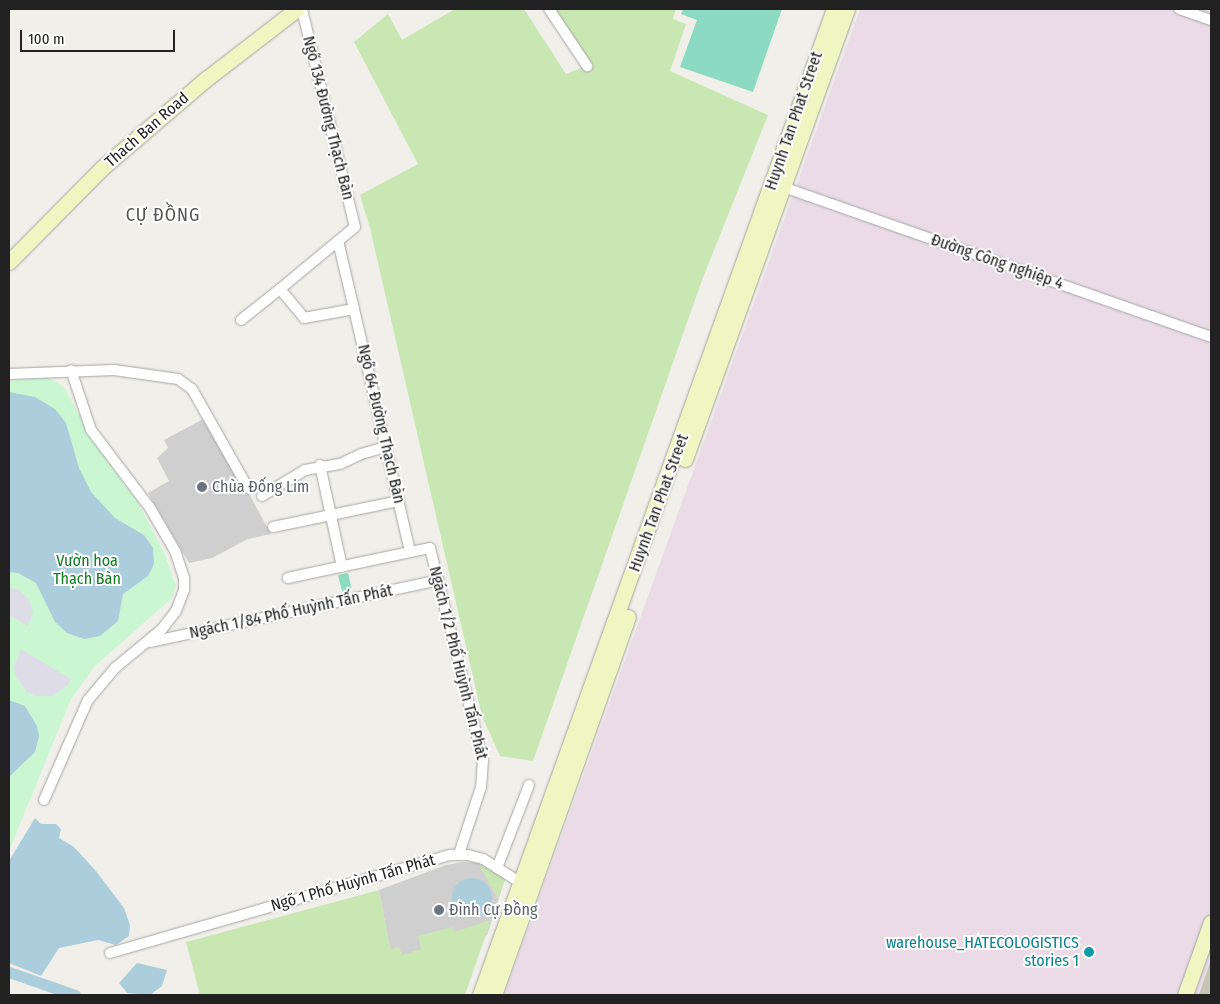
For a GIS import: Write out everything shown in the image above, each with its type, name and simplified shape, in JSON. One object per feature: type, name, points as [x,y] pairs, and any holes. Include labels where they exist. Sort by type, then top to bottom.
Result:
[{"type":"street","name":"Thach Ban Road","points":[[9,262],[60,208],[102,168],[206,79],[296,9]]},
{"type":"street","name":"Ngõ 134 Đường Thạch Bàn","points":[[302,9],[354,227],[338,241]]},
{"type":"street","points":[[549,9],[587,66]]},
{"type":"street","name":"Huynh Tan Phat Street","points":[[494,995],[587,716],[842,9]]},
{"type":"street","points":[[1179,9],[1211,20]]},
{"type":"street","name":"Đường Công nghiệp 4","points":[[777,185],[1211,337]]},
{"type":"street","points":[[241,320],[338,241]]},
{"type":"street","name":"Ngõ 64 Đường Thạch Bàn","points":[[338,241],[410,552]]},
{"type":"street","points":[[280,289],[304,318],[354,309]]},
{"type":"street","points":[[9,374],[71,370],[135,371],[167,376],[186,383],[248,488]]},
{"type":"street","points":[[44,800],[86,703],[105,678],[162,629],[178,606],[184,590],[182,572],[175,551],[150,508],[92,430],[71,370]]},
{"type":"street","points":[[262,496],[297,473],[320,465],[340,464],[361,454],[386,448]]},
{"type":"street","points":[[320,465],[342,567]]},
{"type":"street","points":[[273,527],[398,501]]},
{"type":"street","name":"Ngách 1/2 Phố Huỳnh Tấn Phát","points":[[410,552],[430,548],[484,760],[482,787],[459,854]]},
{"type":"street","points":[[288,578],[410,552]]},
{"type":"street","name":"Ngách 1/84 Phố Huỳnh Tấn Phát","points":[[144,643],[438,580]]},
{"type":"street","name":"Huynh Tan Phat Street","points":[[480,995],[521,883],[587,716]]},
{"type":"street","points":[[497,868],[529,785]]},
{"type":"street","name":"Ngõ 1 Phố Huỳnh Tấn Phát","points":[[110,953],[459,854],[476,856],[521,883]]},
{"type":"street","points":[[1185,995],[1211,922]]},
{"type":"shaded area","points":[[860,9],[1211,9],[1211,995],[504,995]]},
{"type":"shaded area","name":"Chùa Đống Lim","points":[[207,417],[271,534],[248,539],[212,558],[189,563],[148,493],[169,481],[157,458],[168,448],[164,440]]},
{"type":"shaded area","points":[[9,588],[18,589],[29,599],[33,613],[28,626],[9,615]]},
{"type":"shaded area","points":[[21,649],[71,679],[68,685],[52,696],[35,696],[27,692],[16,677],[14,667]]},
{"type":"shaded area","name":"Đình Cự Đồng","points":[[463,862],[481,863],[505,879],[487,935],[393,965],[379,890],[446,865]]},
{"type":"shaded area","points":[[1211,960],[1211,995],[1199,995]]},
{"type":"green space","points":[[455,9],[524,9],[566,74],[586,66],[549,9],[676,9],[673,19],[686,24],[670,71],[768,115],[702,280],[533,761],[500,756],[482,716],[370,228],[360,195],[418,164],[354,42],[388,14],[402,40]]},
{"type":"green space","points":[[683,9],[782,9],[753,92],[680,67],[697,20],[681,14]]},
{"type":"green space","name":"Vườn hoa Thạch Bàn","points":[[45,377],[59,383],[65,389],[95,444],[137,501],[164,552],[176,586],[172,598],[95,666],[71,699],[9,851],[9,381]]},
{"type":"green space","points":[[348,573],[352,590],[342,591],[338,575]]},
{"type":"green space","points":[[478,863],[505,879],[498,899]]},
{"type":"green space","points":[[379,890],[390,949],[399,947],[402,955],[421,949],[418,936],[453,927],[454,932],[491,920],[465,995],[200,995],[186,942]]},
{"type":"water","points":[[9,392],[35,397],[55,409],[66,423],[79,468],[91,492],[115,518],[144,535],[153,548],[154,564],[148,576],[123,594],[118,621],[100,636],[84,639],[67,633],[55,622],[36,583],[18,573],[9,572]]},
{"type":"water","points":[[9,700],[25,706],[37,726],[39,736],[35,752],[9,777]]},
{"type":"water","points":[[35,818],[41,824],[56,824],[61,829],[59,838],[74,847],[96,871],[124,908],[130,925],[129,936],[116,945],[98,940],[59,948],[41,976],[9,963],[9,861]]},
{"type":"water","points":[[476,878],[483,881],[489,887],[492,898],[491,906],[483,915],[476,918],[468,918],[461,915],[453,906],[452,894],[455,887],[464,879]]},
{"type":"water","points":[[137,963],[167,970],[162,986],[150,995],[127,993],[119,983]]},
{"type":"waterway","points":[[9,972],[75,995]]},
{"type":"place","name":"Chùa Đống Lim","points":[[202,487]]},
{"type":"place","name":"Đình Cự Đồng","points":[[439,910]]},
{"type":"place","name":"warehouse_HATECOLOGISTICS stories 1","points":[[1089,952]]},
{"type":"district","name":"CỰ ĐỒNG","points":[[163,215]]}]
